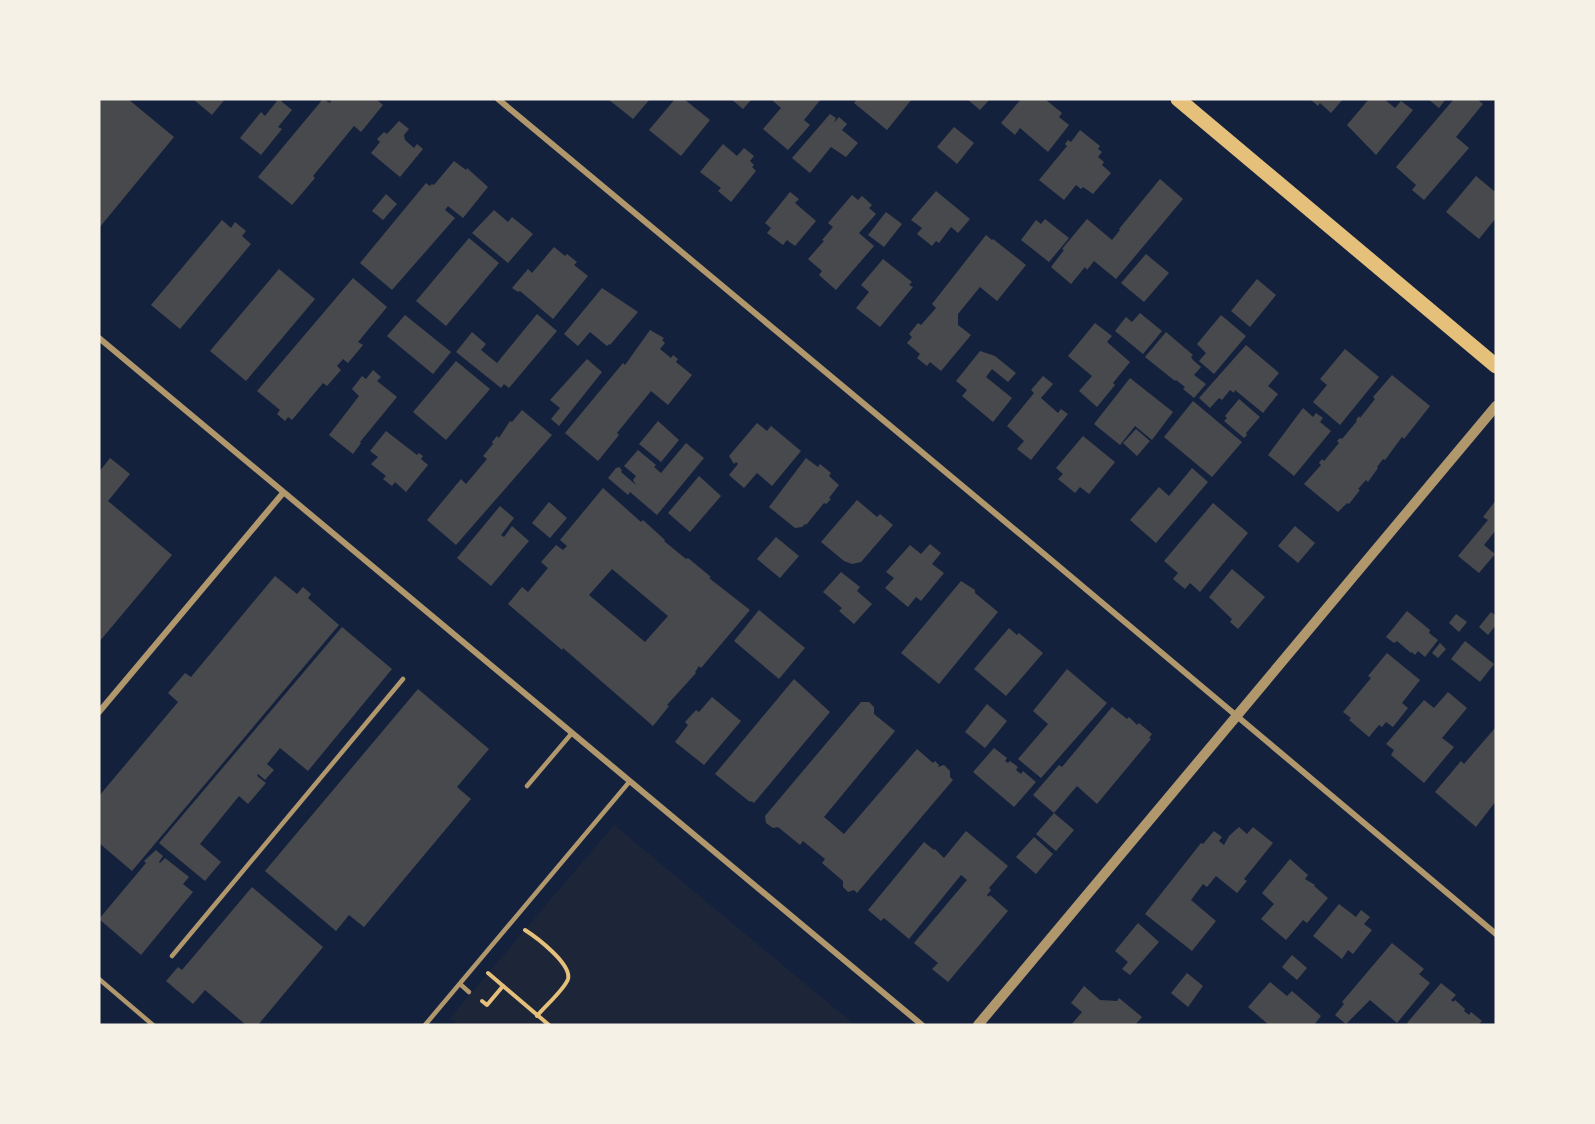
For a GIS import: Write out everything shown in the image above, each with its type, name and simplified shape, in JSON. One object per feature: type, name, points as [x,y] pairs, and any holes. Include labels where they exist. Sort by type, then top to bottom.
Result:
[{"type":"main road","points":[[1178,99],[1496,366]]},
{"type":"street","points":[[498,99],[1496,934]]},
{"type":"street","points":[[99,338],[922,1025]]},
{"type":"street","points":[[978,1025],[1496,406]]},
{"type":"street","points":[[99,712],[283,492]]},
{"type":"lane","points":[[172,956],[403,680]]},
{"type":"lane","points":[[527,786],[572,733]]},
{"type":"lane","points":[[426,1025],[630,781]]},
{"type":"lane","points":[[99,979],[153,1025]]},
{"type":"lane","points":[[460,984],[469,992]]},
{"type":"path","points":[[521,928],[552,951],[566,966],[568,972],[566,982],[537,1016]]},
{"type":"path","points":[[485,971],[549,1025]]},
{"type":"path","points":[[482,1001],[487,1005],[503,986]]},
{"type":"shaded area","points":[[614,825],[855,1025],[458,1025],[450,1018]]},
{"type":"building","points":[[99,99],[128,99],[174,137],[99,228]]},
{"type":"building","points":[[193,99],[225,99],[212,115]]},
{"type":"building","points":[[274,99],[283,99],[281,101],[292,110],[278,127],[282,129],[261,155],[240,138],[261,112],[265,116],[277,101]]},
{"type":"building","points":[[323,99],[330,103],[332,99],[376,99],[383,105],[361,132],[354,126],[292,205],[258,177]]},
{"type":"building","points":[[608,99],[650,99],[633,119]]},
{"type":"building","points":[[675,99],[684,99],[710,120],[681,156],[649,130]]},
{"type":"building","points":[[731,99],[752,99],[743,109]]},
{"type":"building","points":[[774,99],[821,99],[804,120],[810,125],[788,150],[763,129],[781,108],[773,101]]},
{"type":"building","points":[[857,99],[912,99],[887,130],[854,103]]},
{"type":"building","points":[[967,99],[990,99],[980,110]]},
{"type":"building","points":[[1021,99],[1045,99],[1062,113],[1059,117],[1069,125],[1048,152],[1020,128],[1015,135],[1001,123]]},
{"type":"building","points":[[1310,99],[1343,99],[1331,113],[1320,103],[1318,106]]},
{"type":"building","points":[[1369,99],[1384,99],[1395,108],[1401,101],[1413,110],[1376,155],[1347,125]]},
{"type":"building","points":[[1428,99],[1446,99],[1439,108]]},
{"type":"building","points":[[1454,99],[1477,99],[1483,104],[1456,137],[1469,148],[1424,200],[1412,190],[1416,185],[1396,167]]},
{"type":"building","points":[[830,114],[836,118],[834,123],[839,117],[847,124],[842,130],[858,143],[846,157],[831,147],[810,173],[792,158]]},
{"type":"building","points":[[399,121],[409,129],[404,135],[405,140],[414,148],[417,144],[423,149],[400,177],[371,153],[380,142],[377,139],[384,132],[387,134]]},
{"type":"building","points":[[954,127],[974,143],[957,164],[937,147]]},
{"type":"building","points":[[1080,130],[1100,146],[1098,149],[1102,152],[1098,157],[1104,162],[1102,165],[1111,173],[1093,194],[1076,185],[1064,200],[1039,180],[1067,146],[1065,144],[1068,140],[1071,142]]},
{"type":"building","points":[[723,144],[737,156],[744,148],[754,156],[750,161],[756,171],[731,202],[718,191],[721,188],[700,172]]},
{"type":"building","points":[[454,161],[466,170],[467,168],[488,187],[463,218],[448,206],[445,210],[455,218],[392,290],[360,263],[426,183],[430,186],[434,185]]},
{"type":"building","points":[[1476,176],[1494,191],[1496,188],[1496,218],[1479,239],[1446,212]]},
{"type":"building","points":[[1160,179],[1183,199],[1116,279],[1094,261],[1087,270],[1085,267],[1071,284],[1051,267],[1064,250],[1062,249],[1087,219],[1112,240]]},
{"type":"building","points":[[936,191],[970,219],[958,233],[951,227],[939,243],[936,241],[932,246],[917,234],[922,228],[911,220]]},
{"type":"building","points":[[790,192],[799,199],[795,203],[816,221],[795,246],[787,240],[783,245],[767,233],[771,228],[765,223]]},
{"type":"building","points":[[386,194],[397,204],[383,220],[372,211]]},
{"type":"building","points":[[852,195],[858,200],[862,196],[872,205],[869,208],[876,214],[859,233],[874,246],[836,290],[819,275],[822,271],[808,259],[833,227],[828,223]]},
{"type":"building","points":[[494,210],[508,222],[512,217],[533,234],[508,263],[472,233]]},
{"type":"building","points":[[886,212],[902,224],[884,247],[868,235]]},
{"type":"building","points":[[1045,219],[1069,238],[1049,262],[1021,240],[1036,220],[1041,224]]},
{"type":"building","points":[[222,220],[231,228],[235,222],[246,231],[242,236],[251,244],[180,329],[151,305]]},
{"type":"building","points":[[986,235],[1026,265],[997,301],[980,287],[958,314],[958,325],[971,335],[941,371],[930,362],[927,366],[917,358],[920,354],[907,343],[912,337],[909,334],[918,323],[921,325],[936,308],[932,304]]},
{"type":"building","points":[[469,238],[499,263],[446,326],[416,301]]},
{"type":"building","points":[[554,247],[577,262],[574,265],[588,276],[553,319],[520,291],[512,288],[528,269],[532,273]]},
{"type":"building","points":[[1146,254],[1169,273],[1144,302],[1121,283]]},
{"type":"building","points":[[883,259],[912,282],[909,285],[913,287],[880,327],[856,308],[869,292],[861,285]]},
{"type":"building","points":[[279,269],[315,299],[246,381],[210,351]]},
{"type":"building","points":[[353,278],[387,307],[358,342],[363,345],[348,363],[343,359],[337,366],[341,370],[327,386],[323,383],[292,420],[288,417],[285,421],[277,414],[280,410],[257,391]]},
{"type":"building","points":[[1257,279],[1276,295],[1250,327],[1231,311]]},
{"type":"building","points":[[602,288],[638,312],[610,345],[607,346],[590,332],[578,346],[564,334]]},
{"type":"building","points":[[1140,313],[1162,331],[1143,354],[1115,331],[1126,317],[1132,322]]},
{"type":"building","points":[[537,314],[557,331],[509,388],[504,384],[501,388],[456,352],[472,332],[486,344],[481,350],[497,363]]},
{"type":"building","points":[[405,315],[451,352],[433,374],[387,336]]},
{"type":"building","points":[[1221,315],[1246,336],[1214,374],[1199,361],[1206,353],[1197,344]]},
{"type":"building","points":[[1095,323],[1112,336],[1107,342],[1130,362],[1097,407],[1079,391],[1092,376],[1068,356]]},
{"type":"building","points":[[650,330],[664,338],[662,340],[665,343],[660,349],[671,358],[673,355],[678,359],[676,362],[692,375],[668,405],[651,391],[598,461],[565,433],[623,363],[625,365]]},
{"type":"building","points":[[1166,332],[1193,355],[1191,357],[1193,360],[1201,367],[1194,375],[1206,384],[1194,398],[1183,389],[1185,387],[1145,357]]},
{"type":"building","points":[[1246,345],[1279,373],[1268,386],[1278,394],[1263,413],[1235,390],[1234,393],[1230,390],[1222,400],[1219,398],[1210,408],[1199,398]]},
{"type":"building","points":[[1345,349],[1379,377],[1340,425],[1313,402],[1327,385],[1320,379]]},
{"type":"building","points":[[980,351],[995,356],[1016,373],[1008,382],[992,369],[986,377],[1012,398],[993,422],[962,396],[967,390],[956,381]]},
{"type":"building","points":[[587,359],[602,372],[559,426],[551,419],[560,408],[550,400]]},
{"type":"building","points":[[456,361],[490,389],[446,440],[413,412]]},
{"type":"building","points":[[373,370],[381,377],[377,381],[397,397],[353,454],[329,435],[359,396],[352,389],[362,376],[366,379]]},
{"type":"building","points":[[1392,375],[1430,406],[1404,439],[1402,437],[1385,460],[1383,459],[1368,482],[1366,480],[1358,489],[1360,490],[1349,504],[1347,503],[1338,512],[1304,484],[1321,465],[1319,463],[1322,459],[1324,461],[1339,443],[1337,441],[1342,439],[1359,416],[1360,418],[1375,399],[1373,397]]},
{"type":"building","points":[[1043,376],[1053,384],[1041,398],[1058,413],[1061,409],[1068,414],[1031,460],[1017,449],[1024,441],[1007,426],[1034,393],[1031,390]]},
{"type":"building","points":[[1130,378],[1173,412],[1152,440],[1135,426],[1120,445],[1094,424]]},
{"type":"building","points":[[1239,399],[1260,417],[1244,438],[1224,421],[1227,418],[1225,416]]},
{"type":"building","points":[[1193,401],[1242,442],[1212,477],[1164,437]]},
{"type":"building","points":[[1303,408],[1313,417],[1316,413],[1323,418],[1320,422],[1331,431],[1294,476],[1268,455]]},
{"type":"building","points":[[522,410],[552,435],[456,545],[427,520],[461,479],[466,484],[487,459],[483,456],[493,444],[492,442],[497,436],[499,438],[510,421],[512,422]]},
{"type":"building","points":[[658,421],[679,440],[661,462],[639,444]]},
{"type":"building","points":[[757,423],[767,431],[771,426],[801,451],[772,486],[757,473],[744,488],[729,475],[738,464],[736,462],[734,464],[729,456]]},
{"type":"building","points":[[1136,429],[1150,441],[1137,456],[1123,443]]},
{"type":"building","points":[[386,431],[417,455],[419,453],[423,456],[421,459],[428,465],[406,492],[395,482],[392,486],[383,479],[386,476],[371,464],[378,457],[370,451]]},
{"type":"building","points":[[1083,436],[1115,462],[1089,494],[1080,487],[1075,493],[1058,479],[1063,474],[1056,468]]},
{"type":"building","points":[[686,443],[704,458],[657,515],[630,492],[628,495],[608,478],[619,467],[621,472],[636,485],[633,480],[636,476],[624,466],[638,450],[656,465],[654,467],[661,473]]},
{"type":"building","points":[[110,458],[130,474],[108,501],[172,555],[99,642],[99,472]]},
{"type":"building","points":[[806,458],[818,467],[820,464],[831,473],[829,476],[839,485],[829,498],[831,499],[826,504],[824,503],[806,525],[795,528],[769,507]]},
{"type":"building","points":[[1192,468],[1208,482],[1156,543],[1130,520],[1159,487],[1169,496]]},
{"type":"building","points":[[699,476],[721,496],[690,532],[668,513]]},
{"type":"building","points":[[603,488],[641,522],[643,520],[664,541],[750,610],[701,668],[699,666],[696,673],[667,705],[669,706],[653,726],[508,604],[522,587],[528,592],[548,568],[541,562],[556,545],[563,550],[567,546],[560,540]],"holes":[[[612,569],[668,616],[645,642],[589,595]]]},
{"type":"building","points":[[857,500],[877,517],[880,514],[893,525],[861,562],[852,564],[844,561],[821,542]]},
{"type":"building","points":[[1496,500],[1496,530],[1484,545],[1495,554],[1479,573],[1458,556],[1488,520],[1483,517]]},
{"type":"building","points":[[549,502],[567,518],[550,538],[532,523]]},
{"type":"building","points":[[1213,503],[1248,533],[1200,592],[1190,583],[1185,589],[1173,579],[1178,573],[1164,561]]},
{"type":"building","points":[[500,506],[514,518],[501,535],[504,537],[512,526],[529,541],[491,586],[457,558]]},
{"type":"building","points":[[1295,526],[1315,543],[1298,563],[1278,546]]},
{"type":"building","points":[[776,537],[799,556],[780,578],[757,559]]},
{"type":"building","points":[[930,544],[941,553],[932,564],[944,573],[921,601],[916,597],[908,607],[885,588],[894,578],[886,572],[910,545],[921,554]]},
{"type":"building","points":[[1232,569],[1265,597],[1238,629],[1230,622],[1232,619],[1209,597]]},
{"type":"building","points":[[841,572],[860,587],[857,591],[872,604],[854,624],[839,611],[842,608],[823,592]]},
{"type":"building","points":[[275,576],[297,594],[303,587],[311,594],[308,598],[339,625],[132,871],[99,843],[99,796],[178,702],[168,693],[185,673],[191,677]]},
{"type":"building","points":[[961,581],[975,590],[975,593],[998,612],[939,684],[901,653]]},
{"type":"building","points":[[759,610],[805,648],[779,679],[734,641]]},
{"type":"building","points":[[1407,611],[1430,630],[1429,633],[1438,640],[1425,657],[1418,651],[1415,655],[1411,653],[1397,641],[1394,643],[1386,637]]},
{"type":"building","points":[[1491,612],[1496,616],[1496,625],[1488,635],[1479,627]]},
{"type":"building","points":[[1456,614],[1467,622],[1459,632],[1449,623]]},
{"type":"building","points":[[342,627],[392,669],[308,771],[280,748],[267,764],[274,770],[265,780],[258,774],[257,776],[266,783],[248,804],[239,796],[200,844],[221,862],[205,881],[159,843]]},
{"type":"building","points":[[1009,628],[1017,635],[1019,633],[1043,653],[1006,696],[974,669]]},
{"type":"building","points":[[1465,641],[1494,664],[1480,682],[1451,659]]},
{"type":"building","points":[[1440,643],[1446,649],[1438,658],[1432,653]]},
{"type":"building","points":[[1387,653],[1420,680],[1402,703],[1408,708],[1393,727],[1386,722],[1382,727],[1379,725],[1369,737],[1343,712],[1371,678],[1368,676]]},
{"type":"building","points":[[1067,669],[1107,703],[1041,778],[1018,759],[1048,724],[1033,711]]},
{"type":"building","points":[[794,679],[830,712],[754,803],[750,802],[715,774]]},
{"type":"building","points":[[418,689],[489,749],[457,787],[471,799],[364,927],[349,915],[336,931],[265,871]]},
{"type":"building","points":[[1448,692],[1467,708],[1442,738],[1454,747],[1424,783],[1391,755],[1394,750],[1386,744],[1424,700],[1434,708]]},
{"type":"building","points":[[712,697],[741,721],[704,765],[675,742],[688,725],[685,722],[696,710],[699,712]]},
{"type":"building","points":[[861,702],[869,702],[874,707],[874,714],[895,731],[824,817],[844,834],[917,749],[933,763],[935,761],[938,767],[944,765],[950,771],[950,777],[953,780],[857,893],[854,890],[848,892],[843,887],[843,881],[822,863],[825,859],[803,841],[800,845],[778,827],[773,828],[766,823],[765,816]]},
{"type":"building","points":[[987,704],[1007,721],[985,748],[965,732]]},
{"type":"building","points":[[1112,707],[1127,719],[1129,717],[1137,725],[1139,723],[1152,734],[1149,738],[1151,739],[1097,804],[1077,786],[1054,813],[1033,795],[1059,765],[1062,767]]},
{"type":"building","points":[[1495,728],[1496,801],[1476,827],[1435,792],[1461,761],[1464,764]]},
{"type":"building","points":[[994,748],[1007,758],[1005,761],[1008,763],[1010,761],[1018,767],[1016,770],[1021,774],[1023,771],[1036,782],[1014,807],[973,772]]},
{"type":"building","points":[[1054,813],[1074,830],[1056,851],[1036,834]]},
{"type":"building","points":[[1239,827],[1247,834],[1253,827],[1273,843],[1244,879],[1247,881],[1237,893],[1216,876],[1207,887],[1203,884],[1191,900],[1216,921],[1192,951],[1145,914],[1201,843],[1203,844],[1214,831],[1222,837],[1219,841],[1224,845],[1229,836]]},
{"type":"building","points":[[966,831],[1008,866],[989,888],[991,890],[987,895],[989,897],[990,895],[1008,911],[948,982],[932,969],[938,963],[914,943],[967,880],[961,875],[909,939],[884,918],[881,921],[868,910],[924,842],[944,858]]},
{"type":"building","points":[[1034,837],[1053,854],[1036,874],[1016,857]]},
{"type":"building","points":[[156,850],[163,856],[160,863],[165,858],[189,877],[183,884],[193,892],[141,955],[99,919],[146,863],[144,861]]},
{"type":"building","points":[[1290,859],[1308,875],[1305,879],[1328,898],[1307,923],[1303,920],[1286,940],[1261,919],[1274,904],[1262,893]]},
{"type":"building","points":[[252,887],[323,947],[258,1025],[246,1025],[205,990],[193,1004],[166,981],[178,967],[182,970]]},
{"type":"building","points":[[1339,904],[1356,917],[1361,910],[1370,917],[1364,924],[1372,930],[1353,954],[1348,950],[1342,959],[1313,936]]},
{"type":"building","points":[[1138,923],[1159,942],[1130,975],[1122,969],[1128,962],[1115,951]]},
{"type":"building","points":[[1392,943],[1424,969],[1419,974],[1430,983],[1397,1023],[1370,1000],[1346,1024],[1335,1015],[1344,1004],[1342,1002]]},
{"type":"building","points":[[1292,955],[1307,968],[1297,980],[1282,967]]},
{"type":"building","points":[[1187,973],[1203,986],[1188,1007],[1171,993]]},
{"type":"building","points":[[1270,982],[1287,996],[1292,991],[1321,1016],[1314,1025],[1269,1025],[1248,1007]]},
{"type":"building","points":[[1441,983],[1456,995],[1451,1000],[1453,1002],[1455,1000],[1469,1015],[1471,1012],[1482,1021],[1478,1025],[1409,1025],[1407,1023]]},
{"type":"building","points":[[1084,986],[1100,1000],[1117,1001],[1119,998],[1142,1017],[1135,1025],[1071,1025],[1082,1012],[1071,1003]]}]
